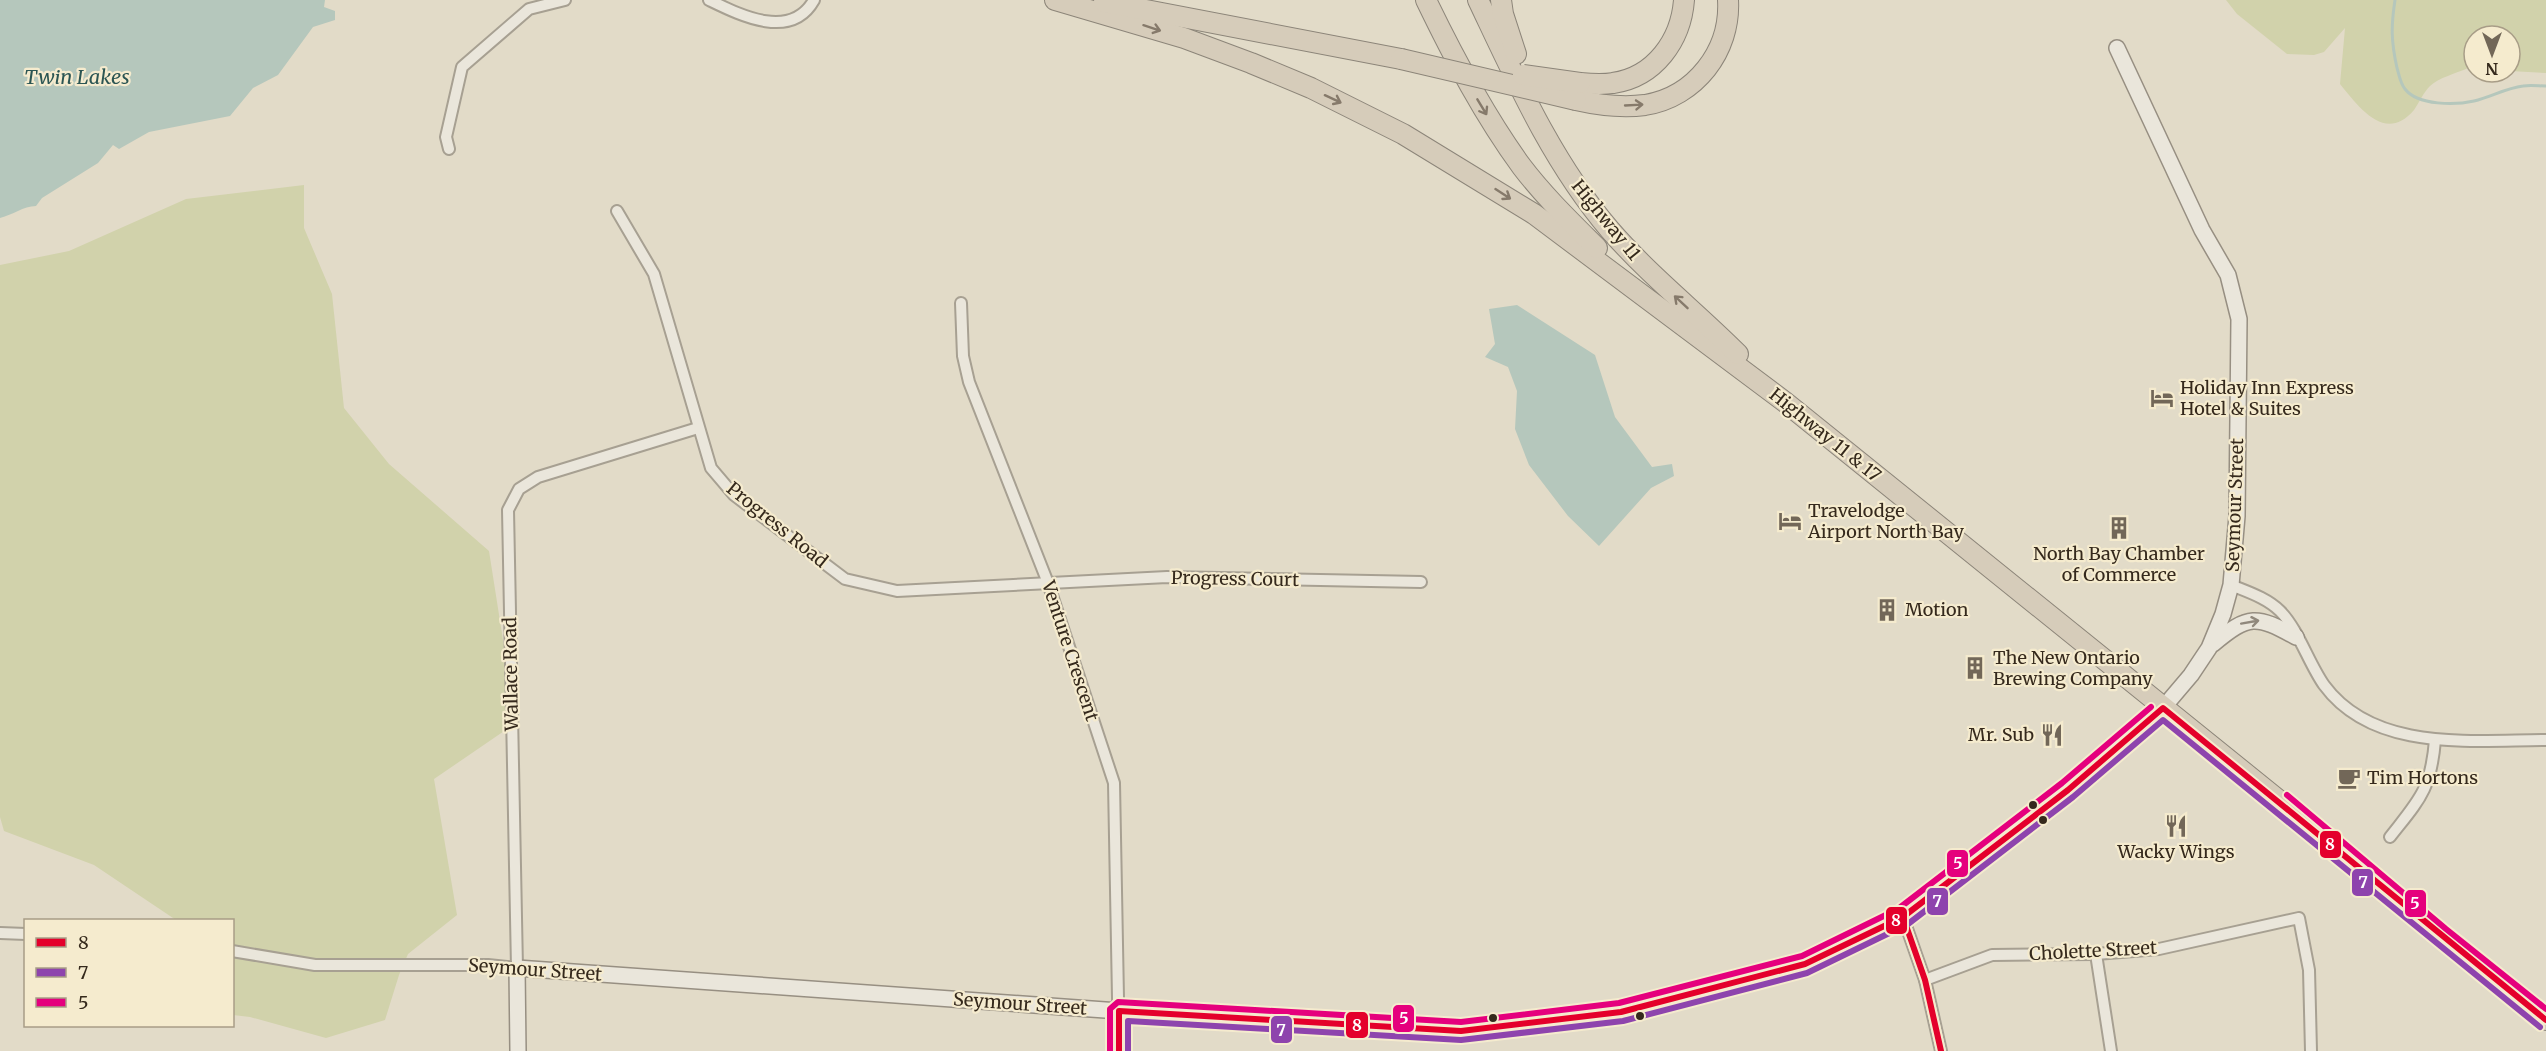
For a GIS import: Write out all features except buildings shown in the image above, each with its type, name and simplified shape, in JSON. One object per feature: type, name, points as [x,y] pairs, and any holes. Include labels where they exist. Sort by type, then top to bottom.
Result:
[{"type":"highway","points":[[1055,0],[1154,28],[1219,51],[1311,88],[1370,116],[1439,155],[1534,214],[1720,346]]},
{"type":"highway","points":[[1095,0],[1403,54]]},
{"type":"highway","points":[[1148,0],[1578,92],[1608,106],[1635,106],[1660,101],[1686,88],[1706,71],[1719,49],[1728,21],[1728,0]]},
{"type":"highway","name":"Highway 11","points":[[1426,0],[1481,106],[1524,169],[1553,204],[1611,262],[1720,346]]},
{"type":"highway","name":"Highway 11","points":[[1479,0],[1539,125],[1592,207],[1720,346]]},
{"type":"highway","points":[[1501,0],[1517,58],[1592,207]]},
{"type":"highway","points":[[1578,92],[1614,83],[1641,73],[1653,65],[1672,42],[1681,21],[1684,0]]},
{"type":"highway","name":"Highway 11 & 17","points":[[1720,346],[1785,402],[2281,802],[2440,936],[2546,1020]]},
{"type":"street","points":[[449,149],[446,137],[462,67],[529,9],[565,0]]},
{"type":"street","points":[[709,0],[750,18],[777,22],[800,16],[808,10],[814,0]]},
{"type":"street","name":"Seymour Street","points":[[234,951],[315,965],[488,965],[1119,1011],[1461,1031],[1621,1012],[1805,964],[1904,917],[2068,790],[2163,708],[2191,675],[2209,648],[2223,614],[2231,585],[2237,516],[2239,319],[2228,275],[2202,230],[2117,48]]},
{"type":"street","name":"Progress Road","points":[[617,211],[654,274],[711,468],[734,495],[845,579],[897,591],[1048,583]]},
{"type":"street","name":"Venture Crescent","points":[[961,303],[963,356],[969,382],[1048,583],[1114,783],[1119,1051]]},
{"type":"street","name":"Wallace Road","points":[[518,1051],[508,510],[519,489],[538,477],[698,428]]},
{"type":"street","name":"Progress Court","points":[[1048,583],[1167,577],[1421,582]]},
{"type":"street","points":[[2231,585],[2262,597],[2281,611],[2324,685],[2350,710],[2392,733],[2435,740],[2546,740]]},
{"type":"street","points":[[2209,648],[2230,630],[2250,621],[2270,623],[2296,637]]},
{"type":"street","points":[[2390,837],[2426,790],[2433,767],[2435,740]]},
{"type":"street","points":[[1904,917],[1925,981],[1941,1051]]},
{"type":"street","name":"Cholette Street","points":[[1925,981],[1992,955],[2096,954],[2159,949],[2299,918],[2310,970],[2311,1051]]},
{"type":"street","points":[[0,933],[24,934]]},
{"type":"street","points":[[2096,954],[2111,1051]]},
{"type":"green space","points":[[2226,0],[2546,0],[2546,73],[2522,72],[2522,24],[2462,24],[2462,71],[2433,83],[2414,110],[2403,120],[2393,124],[2383,123],[2364,111],[2340,84],[2345,28],[2324,52],[2314,55],[2287,54],[2237,14]]},
{"type":"green space","points":[[304,185],[304,228],[332,294],[344,408],[389,464],[489,551],[516,723],[434,779],[457,915],[408,954],[385,1020],[326,1038],[250,1017],[234,1015],[234,919],[175,919],[94,865],[4,831],[0,817],[0,265],[69,251],[186,199]]},
{"type":"water","name":"Twin Lakes","points":[[0,0],[325,0],[324,7],[335,11],[335,20],[313,27],[278,75],[253,88],[230,116],[149,132],[119,149],[113,145],[98,163],[42,198],[36,206],[27,207],[0,218]]},
{"type":"water","points":[[1517,305],[1595,355],[1615,417],[1652,467],[1672,464],[1674,476],[1651,488],[1599,546],[1568,516],[1529,465],[1515,429],[1517,391],[1508,367],[1485,357],[1495,344],[1489,309]]},
{"type":"waterway","points":[[2395,0],[2392,34],[2395,58],[2402,84],[2411,95],[2438,103],[2457,103],[2480,99],[2517,87],[2546,86]]},
{"type":"transit line","name":"5","points":[[1110,1051],[1110,1009],[1118,1002],[1461,1022],[1619,1003],[1802,956],[1898,909],[2062,783],[2151,707]]},
{"type":"transit line","name":"8","points":[[1119,1051],[1119,1011],[1461,1031],[1621,1012],[1805,964],[1903,917],[2068,790],[2163,708],[2546,1020]]},
{"type":"transit line","name":"7","points":[[1128,1051],[1128,1021],[1461,1040],[1623,1021],[1807,973],[1908,924],[2073,797],[2163,720],[2540,1027]]},
{"type":"transit line","name":"5","points":[[2287,795],[2446,929],[2546,1009]]},
{"type":"transit line","name":"8","points":[[1903,917],[1925,980],[1941,1051]]},
{"type":"place","name":"Holiday Inn Express Hotel & Suites","points":[[2162,398]]},
{"type":"place","name":"Travelodge Airport North Bay","points":[[1790,521]]},
{"type":"place","name":"North Bay Chamber of Commerce","points":[[2119,528]]},
{"type":"place","name":"Motion","points":[[1887,610]]},
{"type":"place","name":"The New Ontario Brewing Company","points":[[1975,668]]},
{"type":"place","name":"Mr. Sub","points":[[2052,735]]},
{"type":"place","name":"Tim Hortons","points":[[2349,778]]},
{"type":"place","name":"Wacky Wings","points":[[2176,826]]}]
